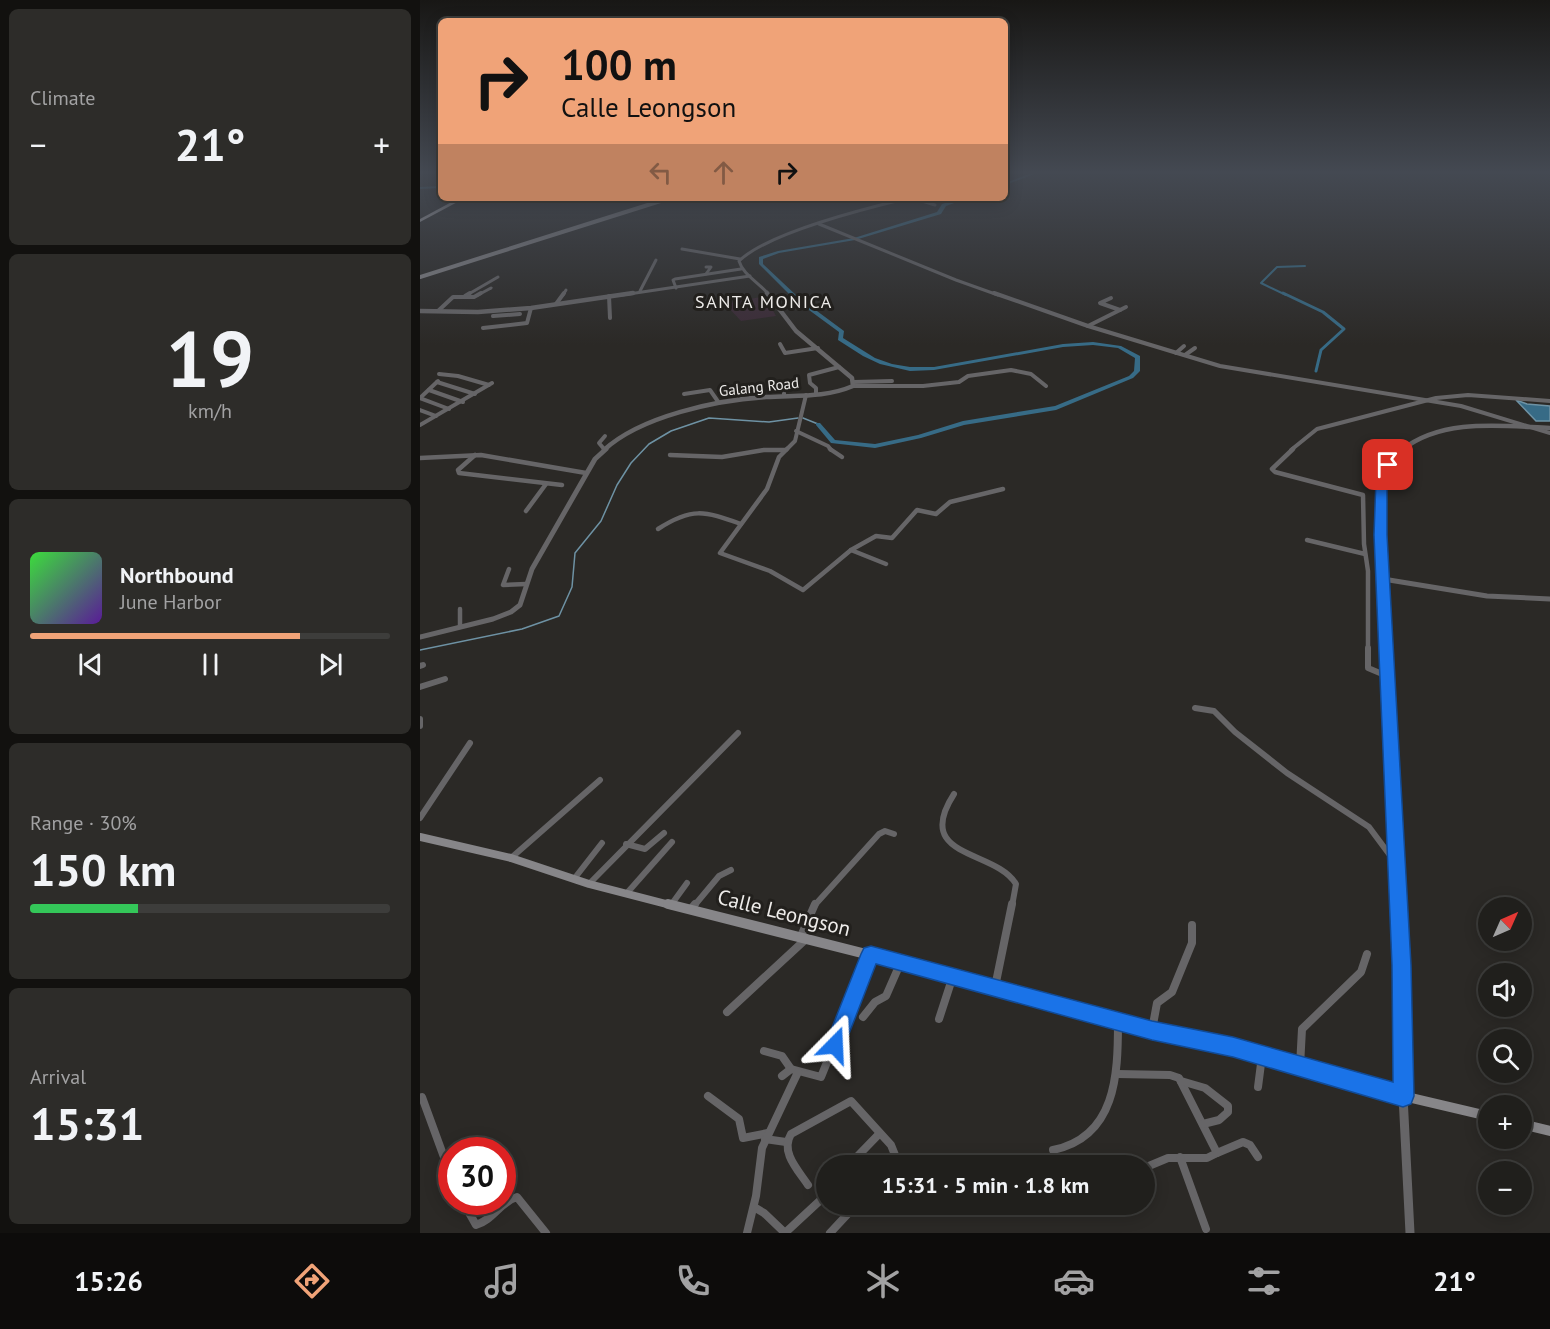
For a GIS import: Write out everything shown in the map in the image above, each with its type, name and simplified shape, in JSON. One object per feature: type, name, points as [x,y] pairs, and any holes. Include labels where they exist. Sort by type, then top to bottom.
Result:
[{"type":"main road","points":[[420,277],[567,231]]},
{"type":"main road","name":"Calle Leongson","points":[[420,837],[511,858],[589,884],[871,954],[1118,1022],[1233,1047],[1403,1096],[1478,1114]]},
{"type":"main road","points":[[1532,1127],[1550,1131]]},
{"type":"street","points":[[682,249],[740,259],[772,241],[801,231]]},
{"type":"street","points":[[834,231],[913,264],[1088,326],[1220,366],[1480,410],[1550,433]]},
{"type":"street","points":[[740,259],[741,269]]},
{"type":"street","points":[[640,291],[656,260]]},
{"type":"street","points":[[706,267],[711,267],[706,274]]},
{"type":"street","points":[[676,288],[675,279],[741,269],[762,286],[796,331],[818,348],[854,384],[923,386],[959,382],[968,376],[1011,370],[1031,374],[1046,386]]},
{"type":"street","points":[[493,316],[556,304],[750,276]]},
{"type":"street","points":[[463,297],[498,277]]},
{"type":"street","points":[[438,311],[453,297],[476,297],[491,288]]},
{"type":"street","points":[[556,304],[566,290]]},
{"type":"street","points":[[609,296],[610,318]]},
{"type":"street","points":[[1112,298],[1100,303],[1120,310]]},
{"type":"street","points":[[1088,326],[1126,307]]},
{"type":"street","points":[[483,328],[527,323],[531,308]]},
{"type":"street","points":[[420,311],[520,314]]},
{"type":"street","points":[[1116,341],[1123,337]]},
{"type":"street","points":[[780,344],[785,353],[818,348]]},
{"type":"street","points":[[1176,353],[1184,346]]},
{"type":"street","points":[[1185,356],[1196,348]]},
{"type":"street","points":[[816,394],[816,388],[810,383],[809,375],[838,367]]},
{"type":"street","points":[[449,409],[420,398],[441,375],[456,375],[491,384]]},
{"type":"street","points":[[854,384],[892,381]]},
{"type":"street","points":[[437,382],[476,394]]},
{"type":"street","points":[[420,425],[491,384]]},
{"type":"street","name":"Galang Road","points":[[420,637],[493,619],[517,609],[523,599],[526,584],[586,473],[604,449],[665,419],[719,403],[842,391],[854,384]]},
{"type":"street","points":[[784,387],[784,396]]},
{"type":"street","points":[[429,390],[463,402]]},
{"type":"street","points":[[684,393],[710,390],[719,403]]},
{"type":"street","points":[[806,395],[795,441],[776,462],[774,476],[767,489],[720,553],[770,571],[800,590],[807,589],[852,550],[876,536],[892,538],[917,510],[936,514],[950,502],[1003,489]]},
{"type":"street","points":[[1387,676],[1368,668],[1363,495],[1346,493],[1272,471],[1307,435],[1317,429],[1435,396],[1550,401]]},
{"type":"street","points":[[420,410],[436,416]]},
{"type":"street","points":[[420,420],[426,422]]},
{"type":"street","points":[[1410,1233],[1403,1096],[1401,965],[1383,579],[1381,479],[1388,465],[1406,445],[1440,431],[1465,426],[1550,428]]},
{"type":"street","points":[[796,431],[828,446],[832,452],[842,457]]},
{"type":"street","points":[[604,449],[599,443],[605,436]]},
{"type":"street","points":[[670,455],[722,457],[764,450],[785,450]]},
{"type":"street","points":[[475,455],[458,470],[459,473],[562,485]]},
{"type":"street","points":[[420,458],[475,455],[586,473]]},
{"type":"street","points":[[526,511],[546,484]]},
{"type":"street","points":[[658,530],[670,520],[694,510],[708,511],[741,524]]},
{"type":"street","points":[[1307,540],[1365,554]]},
{"type":"street","points":[[852,550],[886,564]]},
{"type":"street","points":[[509,569],[502,585],[526,584]]},
{"type":"street","points":[[1383,579],[1482,597],[1514,600],[1550,599]]},
{"type":"street","points":[[460,609],[460,627]]},
{"type":"street","points":[[420,687],[446,679]]},
{"type":"street","points":[[1195,708],[1214,711],[1235,732],[1287,773],[1369,827],[1395,862]]},
{"type":"street","points":[[420,719],[420,726]]},
{"type":"street","points":[[589,884],[738,733]]},
{"type":"street","points":[[420,818],[470,743]]},
{"type":"street","points":[[511,858],[600,780]]},
{"type":"street","points":[[954,794],[944,810],[946,836],[964,854],[1005,869],[1015,879],[1016,885],[995,987]]},
{"type":"street","points":[[727,1012],[804,937],[814,905],[879,834],[885,831],[894,834]]},
{"type":"street","points":[[626,844],[645,849],[664,833]]},
{"type":"street","points":[[627,893],[672,842]]},
{"type":"street","points":[[574,879],[602,843]]},
{"type":"street","points":[[691,909],[706,888],[722,873],[731,870]]},
{"type":"street","points":[[671,905],[687,882]]},
{"type":"street","points":[[1152,1030],[1157,1003],[1172,992],[1192,943],[1192,925]]},
{"type":"street","points":[[764,1051],[782,1056],[795,1070],[821,1077],[871,954]]},
{"type":"street","points":[[1300,1066],[1302,1029],[1361,972],[1367,954]]},
{"type":"street","points":[[864,1017],[875,1002],[886,996],[901,962]]},
{"type":"street","points":[[939,1019],[953,976]]},
{"type":"street","points":[[1053,1150],[1066,1149],[1076,1144],[1092,1130],[1110,1102],[1117,1074],[1118,1022]]},
{"type":"street","points":[[1258,1087],[1262,1056]]},
{"type":"street","points":[[782,1076],[795,1070]]},
{"type":"street","points":[[747,1233],[754,1207],[766,1136],[795,1070]]},
{"type":"street","points":[[1117,1074],[1170,1075],[1205,1089],[1228,1106],[1228,1112],[1223,1118],[1203,1124]]},
{"type":"street","points":[[1181,1081],[1216,1153]]},
{"type":"street","points":[[708,1096],[739,1119],[743,1138],[766,1136],[786,1142]]},
{"type":"street","points":[[422,1097],[438,1141]]},
{"type":"street","points":[[808,1185],[789,1154],[786,1142],[790,1134],[850,1101],[891,1145],[895,1155]]},
{"type":"street","points":[[859,1155],[879,1134]]},
{"type":"street","points":[[1155,1163],[1168,1158],[1207,1158],[1243,1142],[1250,1145],[1258,1157]]},
{"type":"street","points":[[1180,1157],[1206,1229]]},
{"type":"street","points":[[516,1197],[546,1233]]},
{"type":"street","points":[[754,1207],[764,1213],[785,1233],[816,1204]]},
{"type":"street","points":[[470,1215],[476,1226],[485,1224],[494,1215]]},
{"type":"street","points":[[830,1233],[847,1215]]},
{"type":"shaded area","points":[[765,296],[776,316],[741,321],[725,304]]},
{"type":"water","points":[[1516,400],[1527,404],[1550,406],[1550,421],[1536,421]]},
{"type":"waterway","points":[[856,238],[881,231]]},
{"type":"waterway","points":[[818,424],[833,442],[875,446],[919,437],[963,423],[1056,408],[1131,377],[1137,371],[1138,357],[1119,347],[1093,344],[1030,351],[934,369],[900,368],[873,359],[840,339],[842,332],[796,298],[761,264],[761,258],[778,252],[853,239]]},
{"type":"waterway","points":[[1286,295],[1261,283],[1277,267],[1305,266]]},
{"type":"waterway","points":[[1283,293],[1323,312],[1344,329],[1321,350],[1316,371]]},
{"type":"waterway","points":[[420,650],[522,629],[559,616],[572,587],[575,553],[601,521],[617,485],[631,463],[649,444],[671,431],[709,418],[769,422],[798,418]]},
{"type":"waterway","points":[[803,418],[818,424]]},
{"type":"district","name":"SANTA MONICA","points":[[764,302]]},
{"type":"route","points":[[835,1045],[871,954],[1152,1030],[1233,1047],[1403,1096],[1401,965],[1380,535],[1381,479],[1388,465]]}]
